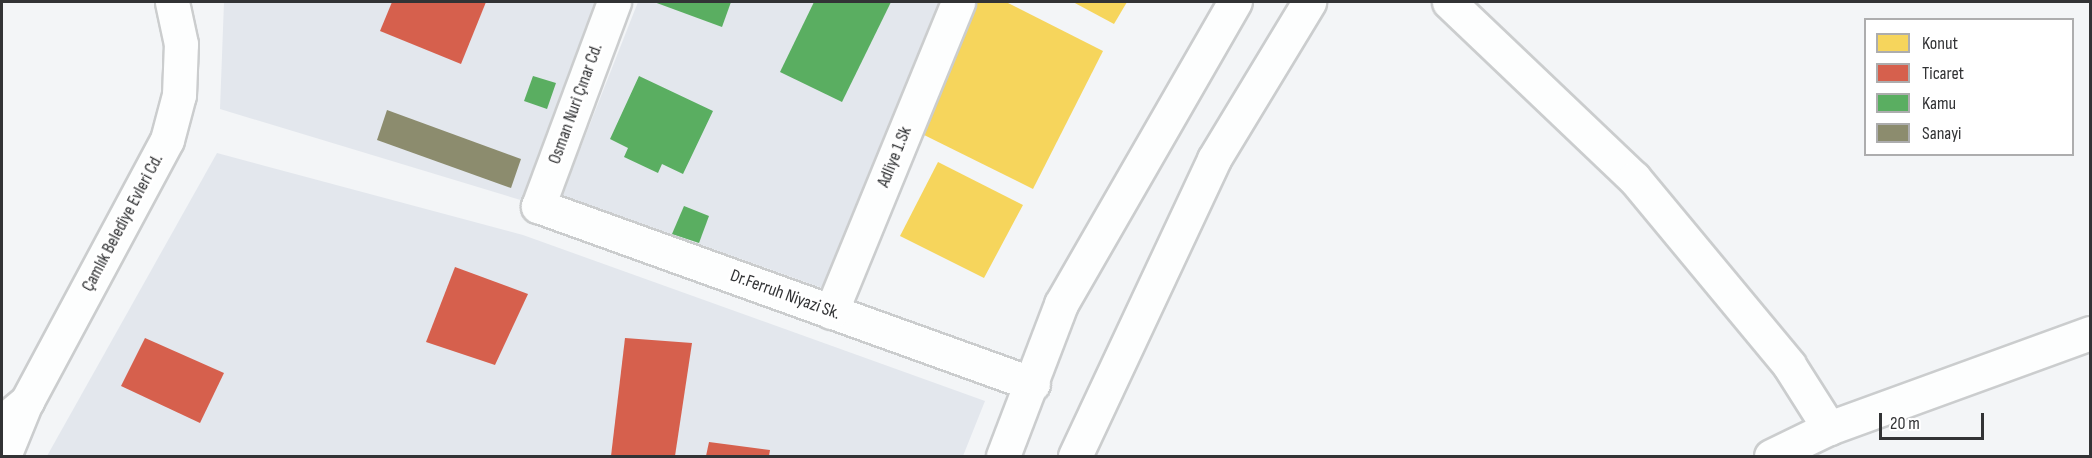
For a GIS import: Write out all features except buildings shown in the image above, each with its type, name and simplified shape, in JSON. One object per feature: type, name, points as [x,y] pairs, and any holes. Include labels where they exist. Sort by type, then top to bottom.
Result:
[{"type":"street","name":"Çamlık Belediye Evleri Cd.","points":[[2,422],[27,401],[167,140],[180,95],[181,44],[172,2]]},
{"type":"street","name":"Osman Nuri Çınar Cd.","points":[[538,206],[614,2]]},
{"type":"street","name":"Adliye 1.Sk","points":[[831,312],[958,2]]},
{"type":"street","points":[[1003,456],[1061,304],[1235,2]]},
{"type":"street","points":[[1075,456],[1214,159],[1309,2]]},
{"type":"street","points":[[1449,2],[1634,178],[1789,365],[1829,428]]},
{"type":"street","name":"Dr.Ferruh Niyazi Sk.","points":[[538,206],[1032,384]]},
{"type":"street","points":[[1772,456],[1829,428],[2087,341]]},
{"type":"street","points":[[4,456],[27,401]]},
{"type":"shaded area","points":[[224,2],[596,2],[524,201],[220,109]]},
{"type":"shaded area","points":[[638,2],[940,2],[822,288],[562,195]]},
{"type":"shaded area","points":[[217,153],[523,235],[985,401],[963,456],[47,456]]}]
